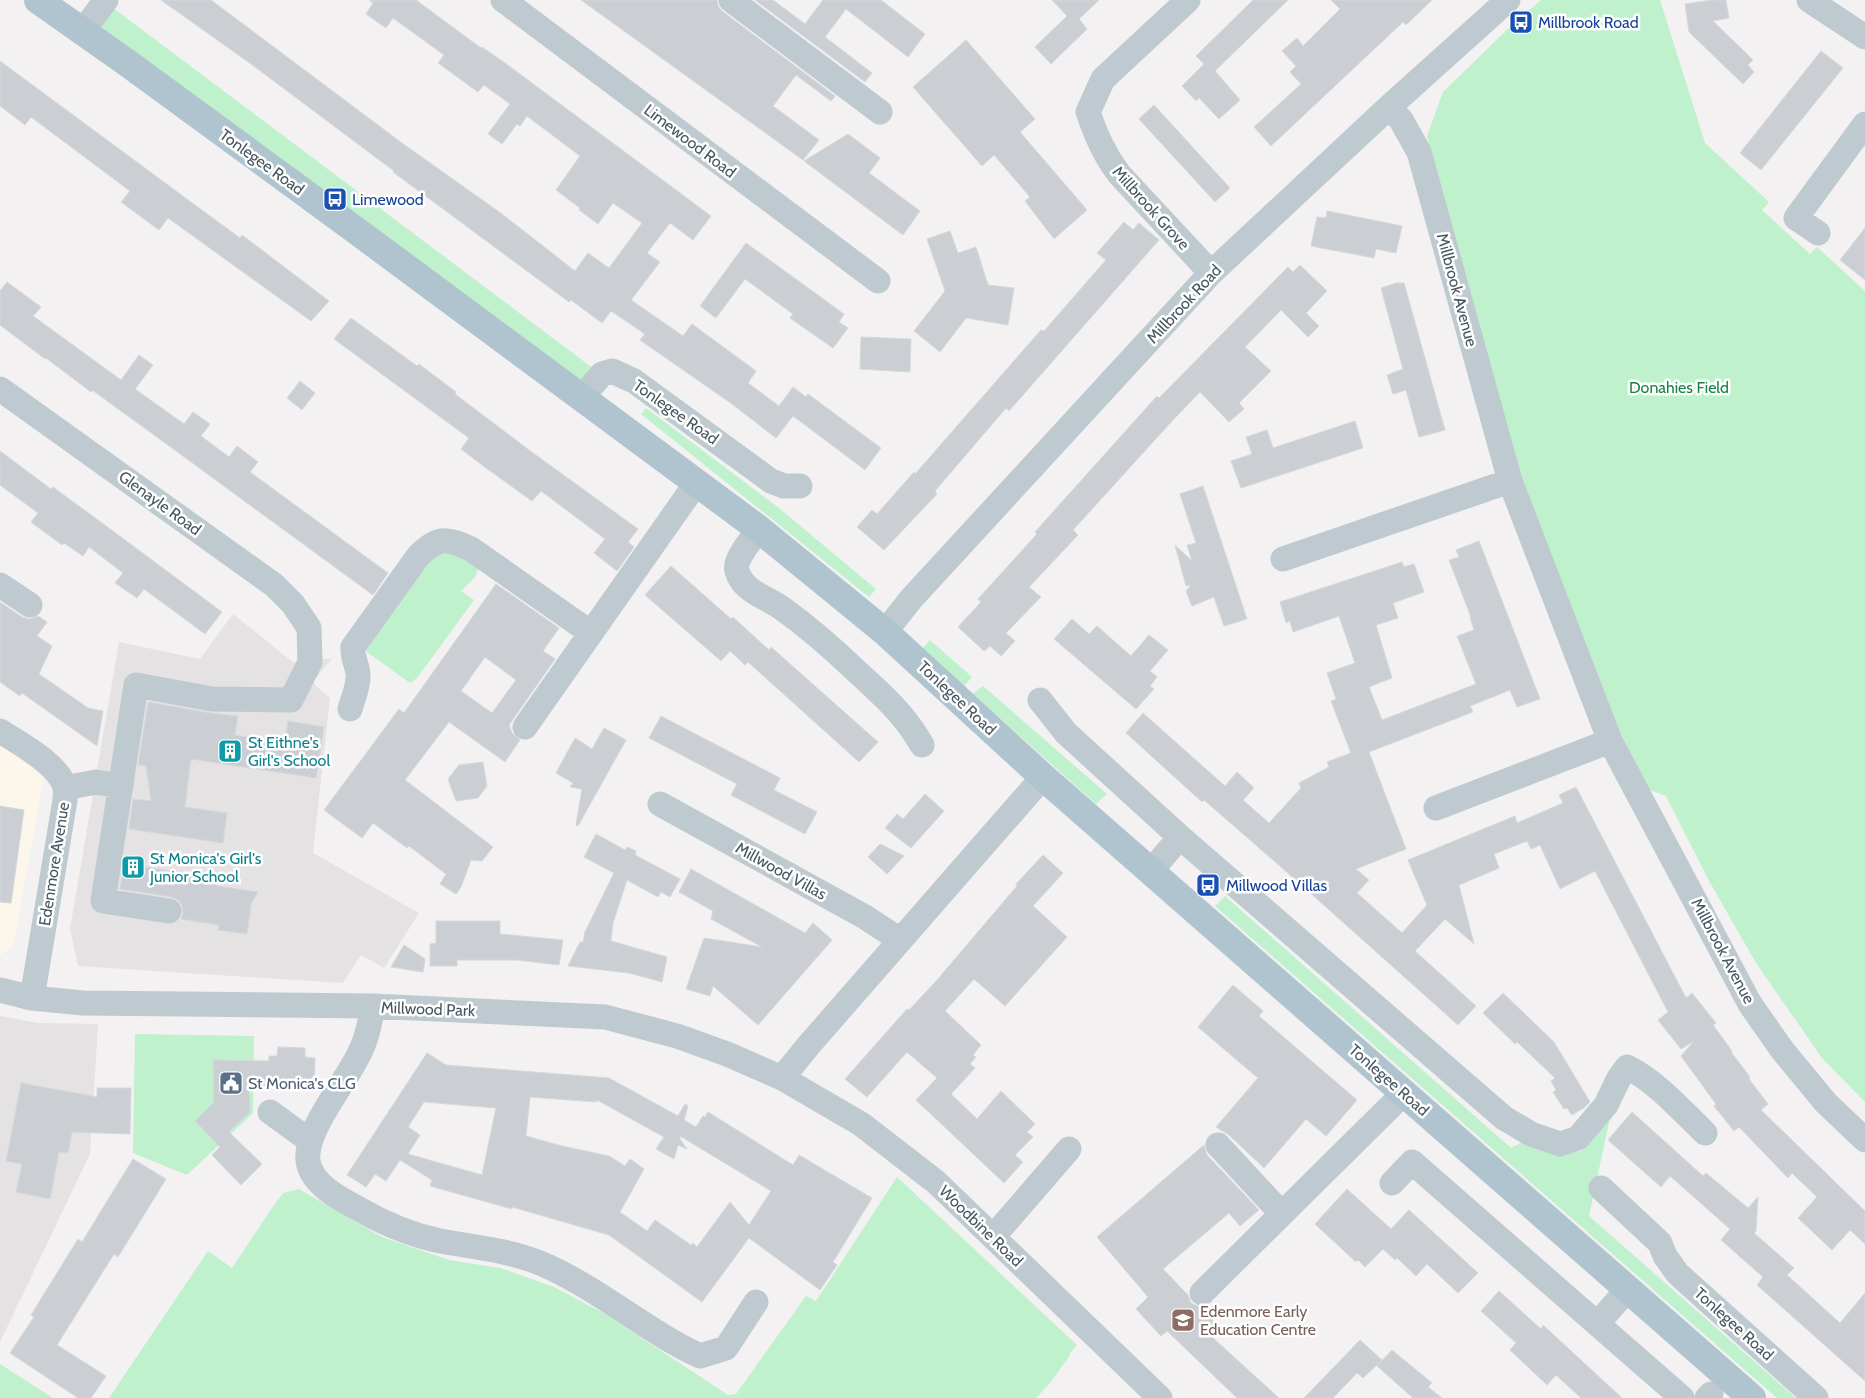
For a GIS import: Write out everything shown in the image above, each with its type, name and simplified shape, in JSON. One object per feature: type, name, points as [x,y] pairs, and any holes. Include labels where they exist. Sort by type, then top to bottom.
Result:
[{"type":"main road","name":"Tonlegee Road","points":[[38,0],[126,62],[759,529],[885,632],[1043,777],[1752,1398]]},
{"type":"street","points":[[82,32],[106,0]]},
{"type":"street","points":[[731,0],[880,112]]},
{"type":"street","name":"Millbrook Grove","points":[[1188,0],[1103,79],[1088,112],[1096,136],[1108,159],[1119,174],[1211,273]]},
{"type":"street","name":"Millbrook Road","points":[[885,632],[924,586],[1211,273],[1389,107],[1508,0]]},
{"type":"street","points":[[1809,0],[1865,38]]},
{"type":"street","name":"Limewood Road","points":[[515,3],[878,281]]},
{"type":"street","name":"Millbrook Avenue","points":[[1389,107],[1401,120],[1419,152],[1510,480],[1610,740],[1750,1004],[1783,1051],[1826,1103],[1865,1140]]},
{"type":"street","points":[[1818,233],[1796,218],[1865,124]]},
{"type":"street","name":"Tonlegee Road","points":[[582,397],[602,374],[612,371],[634,381],[771,481],[784,486],[800,486]]},
{"type":"street","name":"Glenayle Road","points":[[0,389],[274,585],[293,604],[309,628],[310,662],[291,700],[212,700],[136,685],[121,786]]},
{"type":"street","points":[[1283,559],[1510,480]]},
{"type":"street","points":[[525,727],[697,482]]},
{"type":"street","points":[[759,529],[737,561],[736,569],[740,580],[753,592],[781,607],[818,635],[886,698],[909,724],[922,745]]},
{"type":"street","points":[[350,709],[357,688],[358,673],[352,656],[353,647],[418,555],[430,545],[440,540],[451,540],[472,550],[591,633]]},
{"type":"street","points":[[0,585],[30,605]]},
{"type":"street","points":[[1040,700],[1066,733],[1180,837],[1504,1118],[1524,1130],[1560,1144],[1578,1138],[1600,1114],[1627,1067],[1642,1074],[1652,1082],[1705,1133]]},
{"type":"street","name":"Edenmore Avenue","points":[[0,731],[24,746],[57,772],[65,788],[65,800],[53,879],[32,998]]},
{"type":"street","points":[[1436,808],[1610,740]]},
{"type":"street","points":[[782,1078],[1043,777]]},
{"type":"street","points":[[65,788],[96,782],[121,786],[103,901],[169,911]]},
{"type":"street","name":"Millwood Villas","points":[[660,804],[865,917],[900,940]]},
{"type":"street","points":[[1151,871],[1180,837]]},
{"type":"street","points":[[0,990],[32,998],[83,1003],[374,1006]]},
{"type":"street","name":"Millwood Park","points":[[756,1302],[726,1348],[700,1356],[653,1331],[574,1280],[538,1262],[490,1249],[438,1240],[401,1229],[360,1210],[335,1196],[315,1178],[308,1163],[308,1146],[320,1120],[360,1052],[374,1006],[605,1017],[676,1036],[727,1054],[782,1078]]},
{"type":"street","name":"Woodbine Road","points":[[782,1078],[861,1124],[936,1182],[1160,1398]]},
{"type":"street","points":[[1202,1293],[1404,1093]]},
{"type":"street","points":[[270,1112],[310,1141]]},
{"type":"street","points":[[1218,1145],[1281,1213]]},
{"type":"street","points":[[993,1237],[1068,1149]]},
{"type":"street","points":[[1392,1184],[1412,1162],[1682,1398]]},
{"type":"street","name":"Tonlegee Road","points":[[1602,1188],[1660,1243],[1665,1256],[1678,1274],[1816,1398]]},
{"type":"street","points":[[1597,1324],[1627,1290]]},
{"type":"shaded area","points":[[233,614],[294,663],[302,658],[332,659],[312,682],[330,698],[313,853],[419,913],[384,968],[361,955],[343,983],[78,966],[70,929],[119,642],[200,659]]},
{"type":"shaded area","points":[[0,742],[44,778],[13,946],[0,955]]},
{"type":"shaded area","points":[[0,1016],[38,1023],[98,1024],[90,1154],[0,1342]]},
{"type":"green space","name":"Donahies Field","points":[[1541,0],[1660,0],[1705,143],[1769,202],[1762,210],[1810,254],[1817,247],[1865,291],[1865,1102],[1822,1058],[1756,963],[1708,879],[1666,796],[1634,784],[1510,481],[1427,136],[1443,92],[1512,25]]},
{"type":"green space","points":[[105,2],[606,378],[578,394],[84,31]]},
{"type":"green space","points":[[646,408],[779,508],[876,589],[869,597],[641,414]]},
{"type":"green space","points":[[450,547],[479,567],[475,577],[461,591],[474,600],[417,678],[410,683],[367,652],[366,639],[421,559]]},
{"type":"green space","points":[[930,640],[972,677],[956,695],[914,658]]},
{"type":"green space","points":[[983,686],[1107,794],[1096,804],[973,694]]},
{"type":"green space","points":[[1225,896],[1511,1148],[1526,1140],[1556,1155],[1581,1151],[1612,1108],[1589,1216],[1796,1398],[1777,1398],[1215,906]]},
{"type":"green space","points":[[135,1034],[254,1036],[253,1113],[187,1175],[133,1153]]},
{"type":"green space","points":[[897,1177],[1077,1345],[1050,1383],[1036,1398],[109,1398],[208,1251],[232,1268],[283,1193],[299,1189],[382,1237],[449,1260],[500,1268],[554,1287],[605,1314],[728,1395],[736,1394],[806,1296],[816,1301]]},
{"type":"green space","points":[[0,1364],[53,1398],[0,1398]]},
{"type":"building","points":[[161,0],[211,0],[402,143],[502,214],[575,271],[588,253],[609,268],[642,223],[613,203],[598,224],[579,210],[580,208],[556,190],[580,156],[527,116],[520,126],[517,124],[502,144],[488,134],[510,104],[484,85],[478,92],[438,63],[444,55],[393,18],[386,28],[366,14],[373,3],[369,0],[416,0],[481,48],[505,63],[711,216],[693,240],[670,223],[647,253],[660,262],[631,300],[683,336],[692,324],[756,371],[748,383],[779,406],[793,387],[806,397],[808,394],[881,448],[865,470],[793,416],[776,438],[732,404],[640,340],[645,334],[611,311],[602,323],[571,300],[569,302],[251,64]]},
{"type":"building","points":[[581,0],[717,0],[718,6],[722,11],[835,96],[831,101],[796,75],[773,106],[819,140],[803,160]]},
{"type":"building","points":[[755,0],[773,0],[805,24],[823,0],[881,0],[925,34],[908,57],[846,9],[825,37],[872,73],[865,82]]},
{"type":"building","points":[[1052,0],[1099,0],[1079,19],[1087,29],[1051,64],[1035,47],[1067,16]]},
{"type":"building","points":[[1253,0],[1288,0],[1215,71],[1240,100],[1219,119],[1199,98],[1196,101],[1182,86],[1204,64],[1196,56]]},
{"type":"building","points":[[1331,0],[1432,0],[1406,25],[1403,22],[1271,146],[1254,127],[1301,84],[1290,72],[1296,66],[1282,51],[1297,38],[1303,46],[1340,9]]},
{"type":"building","points":[[1726,0],[1729,18],[1713,21],[1753,60],[1748,65],[1754,72],[1743,84],[1689,32],[1685,4]]},
{"type":"building","points":[[966,40],[1035,119],[1020,132],[1087,210],[1054,239],[1025,201],[1030,197],[994,155],[982,166],[913,87]]},
{"type":"building","points":[[1821,51],[1843,68],[1761,170],[1740,153]]},
{"type":"building","points":[[0,61],[240,238],[242,235],[329,301],[311,321],[168,218],[159,230],[121,202],[130,191],[31,117],[25,125],[0,106]]},
{"type":"building","points":[[1154,105],[1230,188],[1215,202],[1139,119]]},
{"type":"building","points":[[848,134],[880,158],[869,173],[920,211],[903,235],[804,161]]},
{"type":"building","points":[[1327,211],[1402,226],[1396,253],[1376,249],[1374,258],[1311,246],[1317,217],[1326,218]]},
{"type":"building","points":[[1124,222],[1133,230],[1139,223],[1159,240],[1009,411],[1006,408],[935,491],[937,494],[884,550],[857,527],[872,510],[877,514],[914,472],[915,474],[1041,330],[1044,331],[1106,260],[1097,253]]},
{"type":"building","points":[[1865,228],[1865,280],[1840,260]]},
{"type":"building","points":[[950,231],[958,253],[976,247],[988,285],[1014,288],[1008,325],[966,318],[940,352],[914,331],[945,291],[927,239]]},
{"type":"building","points":[[746,243],[844,314],[839,322],[848,328],[833,348],[790,318],[793,314],[745,279],[716,318],[700,306]]},
{"type":"building","points":[[1300,265],[1327,291],[1306,313],[1319,326],[1308,337],[1281,310],[1245,347],[1271,371],[1239,403],[1244,409],[1229,422],[1200,392],[1073,530],[1078,535],[1029,587],[1041,597],[1006,633],[1015,641],[1001,656],[990,646],[984,651],[958,627],[981,602],[978,599],[1037,534],[1035,532],[1157,396],[1159,398],[1288,267],[1293,272]]},
{"type":"building","points":[[7,282],[41,307],[33,316],[121,380],[139,355],[153,365],[135,389],[184,424],[193,412],[210,424],[201,436],[229,457],[237,446],[258,462],[250,472],[388,573],[373,595],[0,325],[0,291]]},
{"type":"building","points":[[1396,283],[1404,283],[1445,430],[1419,437],[1406,390],[1393,394],[1387,375],[1403,369],[1381,288]]},
{"type":"building","points":[[351,318],[417,366],[419,364],[529,450],[638,529],[628,542],[634,547],[617,571],[594,553],[605,539],[541,491],[532,501],[486,468],[461,449],[469,438],[334,339]]},
{"type":"building","points":[[861,337],[911,339],[910,372],[860,369]]},
{"type":"building","points":[[300,381],[315,393],[302,410],[287,398]]},
{"type":"building","points":[[1355,421],[1363,448],[1241,488],[1231,461],[1252,454],[1246,437],[1267,430],[1273,448]]},
{"type":"building","points":[[0,451],[51,489],[53,487],[222,612],[205,634],[144,589],[137,598],[115,583],[123,573],[89,547],[83,556],[64,543],[62,545],[31,522],[38,513],[0,485]]},
{"type":"building","points":[[1203,486],[1247,619],[1224,626],[1214,597],[1192,606],[1186,591],[1191,585],[1186,586],[1175,545],[1192,561],[1187,545],[1196,543],[1180,494]]},
{"type":"building","points":[[1479,541],[1540,699],[1517,707],[1510,690],[1470,706],[1473,712],[1369,752],[1406,849],[1356,869],[1369,880],[1357,893],[1402,933],[1427,905],[1408,860],[1515,816],[1517,823],[1563,803],[1559,795],[1576,787],[1686,998],[1692,993],[1716,1023],[1713,1025],[1768,1104],[1761,1110],[1865,1211],[1865,1244],[1850,1230],[1832,1250],[1798,1218],[1817,1197],[1792,1173],[1788,1178],[1739,1127],[1734,1131],[1714,1106],[1716,1104],[1681,1056],[1694,1041],[1681,1049],[1658,1020],[1668,1012],[1595,871],[1560,889],[1540,845],[1531,849],[1527,841],[1494,854],[1499,868],[1459,885],[1474,944],[1445,919],[1415,951],[1476,1006],[1458,1025],[1289,874],[1204,800],[1202,802],[1126,733],[1143,713],[1225,786],[1237,772],[1254,788],[1243,800],[1269,823],[1301,788],[1299,783],[1329,767],[1327,762],[1351,753],[1331,701],[1336,699],[1327,673],[1355,663],[1339,616],[1293,632],[1290,621],[1286,623],[1280,602],[1402,562],[1404,567],[1414,564],[1424,592],[1393,603],[1398,618],[1376,625],[1392,678],[1369,687],[1382,720],[1476,684],[1457,636],[1474,630],[1471,617],[1449,560],[1459,557],[1456,550]]},
{"type":"building","points":[[671,566],[731,619],[733,617],[769,650],[771,647],[878,742],[859,762],[748,662],[745,665],[730,651],[721,661],[645,595]]},
{"type":"building","points":[[496,584],[559,628],[543,651],[555,659],[509,725],[512,733],[520,740],[505,762],[449,722],[405,780],[493,847],[482,861],[471,860],[461,887],[456,894],[440,884],[446,874],[409,846],[407,848],[373,823],[362,838],[324,810],[399,709],[404,713]],"holes":[[[485,657],[516,680],[492,713],[461,691]]]},
{"type":"building","points":[[0,602],[22,617],[30,619],[38,616],[47,622],[37,636],[52,646],[39,674],[88,708],[103,711],[97,746],[22,693],[20,696],[0,682]]},
{"type":"building","points":[[1072,619],[1089,634],[1097,626],[1131,656],[1149,635],[1168,650],[1150,671],[1157,677],[1150,686],[1154,689],[1136,709],[1054,639]]},
{"type":"building","name":"St Eithne's Girl's School","points":[[148,702],[238,716],[235,735],[285,743],[288,721],[324,727],[316,778],[191,759],[185,807],[227,813],[223,843],[129,829],[133,799],[151,801],[146,766],[138,765]]},
{"type":"building","points":[[661,716],[780,778],[774,790],[817,812],[805,834],[731,795],[737,784],[649,738]]},
{"type":"building","points":[[604,728],[626,740],[578,826],[576,825],[582,789],[570,787],[573,783],[556,773],[575,738],[592,749]]},
{"type":"building","points":[[483,762],[487,786],[478,798],[456,801],[448,779],[459,765]]},
{"type":"building","points":[[925,794],[944,811],[911,848],[885,828],[897,814],[903,819]]},
{"type":"building","points":[[0,806],[24,810],[11,903],[0,902]]},
{"type":"building","points":[[596,834],[625,850],[627,847],[636,851],[635,855],[680,879],[670,897],[661,892],[658,897],[627,880],[613,923],[611,941],[667,957],[662,982],[629,973],[568,966],[580,942],[583,942],[585,932],[614,873],[584,857]]},
{"type":"building","points":[[880,844],[904,856],[887,874],[868,857]]},
{"type":"building","points":[[1043,855],[1063,873],[1033,906],[1067,937],[1005,1006],[974,979],[945,1011],[981,1045],[973,1055],[976,1057],[970,1064],[975,1068],[951,1094],[977,1119],[1001,1091],[1035,1124],[1027,1132],[1033,1137],[1015,1155],[1023,1162],[1004,1183],[916,1100],[937,1078],[907,1052],[867,1097],[845,1079],[907,1009],[909,1010],[937,980],[1017,886],[1016,884]]},
{"type":"building","points":[[124,864],[218,878],[217,886],[258,892],[251,904],[247,934],[218,930],[219,925],[181,919],[183,913],[182,905],[172,897],[120,889]]},
{"type":"building","points":[[691,869],[805,933],[813,923],[832,940],[758,1025],[713,986],[710,996],[686,989],[704,938],[762,947],[711,919],[713,911],[679,892]]},
{"type":"building","points":[[436,921],[500,921],[500,934],[563,940],[559,965],[517,960],[457,960],[457,966],[430,966],[430,944],[436,943]]},
{"type":"building","points":[[404,945],[425,959],[423,972],[391,967]]},
{"type":"building","points":[[1233,985],[1263,1011],[1259,1016],[1357,1100],[1326,1136],[1306,1119],[1264,1168],[1229,1135],[1216,1127],[1258,1078],[1198,1027]]},
{"type":"building","points":[[1503,993],[1554,1042],[1590,1102],[1585,1107],[1572,1115],[1567,1108],[1564,1109],[1553,1092],[1556,1090],[1551,1081],[1555,1078],[1517,1042],[1515,1044],[1483,1013]]},
{"type":"building","points":[[278,1047],[305,1048],[305,1057],[315,1058],[314,1088],[249,1086],[250,1112],[229,1132],[262,1164],[241,1185],[212,1155],[220,1147],[195,1121],[214,1102],[213,1060],[269,1061],[269,1056],[277,1056]]},
{"type":"building","points":[[427,1053],[446,1065],[609,1078],[678,1116],[685,1104],[688,1106],[684,1120],[696,1127],[708,1112],[793,1165],[799,1155],[872,1198],[833,1262],[837,1265],[820,1290],[749,1238],[702,1302],[609,1235],[430,1186],[432,1180],[400,1160],[386,1181],[375,1174],[366,1187],[347,1175]],"holes":[[[530,1097],[597,1102],[597,1100],[664,1137],[656,1149],[674,1159],[678,1145],[687,1149],[680,1136],[771,1191],[749,1225],[730,1202],[697,1247],[693,1243],[691,1245],[655,1220],[647,1231],[620,1212],[644,1169],[630,1159],[625,1166],[609,1156],[526,1136]],[[424,1102],[496,1108],[482,1175],[408,1154],[420,1135],[408,1127]]]},
{"type":"building","points":[[21,1083],[97,1097],[97,1088],[131,1088],[130,1134],[72,1132],[68,1153],[59,1152],[50,1199],[16,1192],[22,1164],[6,1161]]},
{"type":"building","points":[[1632,1112],[1703,1176],[1706,1173],[1748,1208],[1758,1197],[1756,1231],[1754,1233],[1794,1268],[1787,1275],[1840,1323],[1865,1293],[1865,1381],[1757,1285],[1763,1277],[1721,1240],[1730,1229],[1670,1176],[1661,1187],[1608,1140]]},
{"type":"building","points":[[1204,1145],[1207,1155],[1259,1210],[1240,1226],[1229,1213],[1163,1269],[1188,1295],[1191,1303],[1200,1307],[1221,1329],[1212,1337],[1279,1398],[1237,1398],[1167,1331],[1161,1336],[1136,1309],[1148,1297],[1097,1237]]},
{"type":"building","points":[[133,1159],[166,1179],[118,1257],[114,1254],[57,1345],[106,1376],[91,1398],[78,1398],[10,1353],[34,1317],[31,1315],[78,1239],[82,1242]]},
{"type":"building","points":[[1347,1189],[1391,1229],[1409,1210],[1478,1273],[1458,1293],[1427,1264],[1416,1276],[1397,1258],[1395,1260],[1383,1249],[1365,1267],[1358,1260],[1356,1262],[1315,1224]]},
{"type":"building","points":[[1499,1291],[1541,1329],[1543,1325],[1622,1398],[1581,1398],[1556,1375],[1547,1385],[1510,1350],[1516,1343],[1481,1311]]},
{"type":"building","points":[[1360,1340],[1382,1360],[1363,1378],[1357,1373],[1333,1398],[1304,1398]]},
{"type":"building","points":[[1392,1350],[1432,1383],[1428,1387],[1442,1398],[1413,1398],[1377,1366]]},
{"type":"place","name":"Millbrook Road","points":[[1521,22]]},
{"type":"place","name":"Limewood","points":[[335,199]]},
{"type":"place","name":"St Eithne's Girl's School","points":[[230,751]]},
{"type":"place","name":"St Monica's Girl's Junior School","points":[[133,867]]},
{"type":"place","name":"Millwood Villas","points":[[1208,885]]},
{"type":"place","name":"St Monica's CLG","points":[[231,1083]]},
{"type":"place","name":"Edenmore Early Education Centre","points":[[1183,1320]]}]
